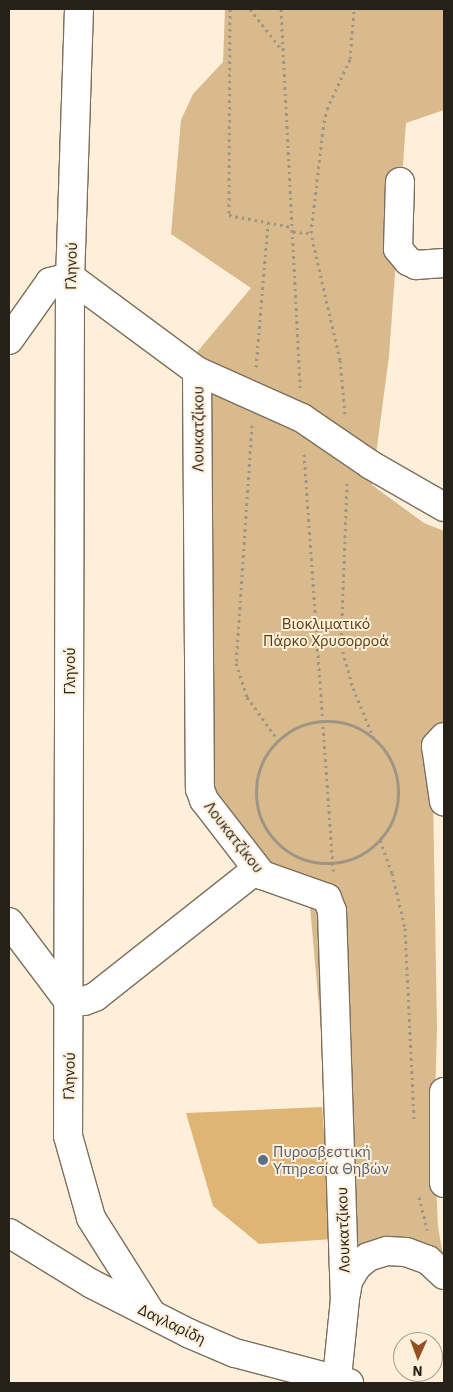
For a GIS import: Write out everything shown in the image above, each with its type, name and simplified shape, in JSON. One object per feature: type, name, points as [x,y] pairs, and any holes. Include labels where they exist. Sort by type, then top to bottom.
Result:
[{"type":"street","name":"Γληνού","points":[[79,9],[70,277],[70,1002],[68,1136],[91,1218],[151,1313]]},
{"type":"street","points":[[400,182],[398,249],[408,261],[416,265],[444,263]]},
{"type":"street","points":[[9,340],[50,282],[70,277],[198,370],[302,418],[347,449],[444,507]]},
{"type":"street","name":"Λουκατζίκου","points":[[198,370],[200,789],[204,800],[257,869],[270,880],[327,898],[332,910],[346,1299],[343,1380]]},
{"type":"street","points":[[444,737],[436,746],[444,801]]},
{"type":"street","points":[[9,922],[70,1002],[95,997],[257,869]]},
{"type":"street","points":[[444,1092],[444,1183]]},
{"type":"street","name":"Δαγλαρίδη","points":[[9,1233],[92,1284],[235,1353],[343,1380]]},
{"type":"street","points":[[346,1299],[348,1281],[357,1266],[368,1257],[387,1251],[413,1255],[428,1260],[444,1275]]},
{"type":"path","points":[[230,9],[229,215],[292,227]]},
{"type":"path","points":[[250,9],[283,51]]},
{"type":"path","points":[[354,9],[350,59],[327,109],[322,128],[312,233],[340,360],[347,449],[341,628],[344,661],[374,739],[394,770],[398,788],[390,824],[380,840],[358,855],[332,863],[299,858],[273,838],[258,811],[256,780],[261,765],[278,740],[306,724],[322,721],[358,728],[374,739]]},
{"type":"path","points":[[268,223],[236,663],[247,697],[278,740]]},
{"type":"path","points":[[293,232],[312,233]]},
{"type":"path","points":[[316,626],[341,628]]},
{"type":"path","points":[[380,840],[392,873],[404,928],[414,1125]]},
{"type":"path","points":[[418,1191],[428,1233]]},
{"type":"green space","name":"Βιοκλιματικό Πάρκο Χρυσορροά","points":[[225,9],[444,9],[444,110],[406,123],[389,356],[372,485],[424,523],[444,531],[444,732],[432,732],[437,1029],[434,1139],[438,1227],[444,1260],[387,1251],[345,1299],[309,895],[272,869],[210,792],[207,361],[197,352],[251,288],[171,234],[181,120],[193,94],[223,62]]},
{"type":"building","name":"Πυροσβεστική Υπηρεσία Θηβών","points":[[322,1107],[333,1239],[259,1244],[213,1206],[186,1113]]},
{"type":"place","name":"Πυροσβεστική Υπηρεσία Θηβών","points":[[263,1160]]}]
